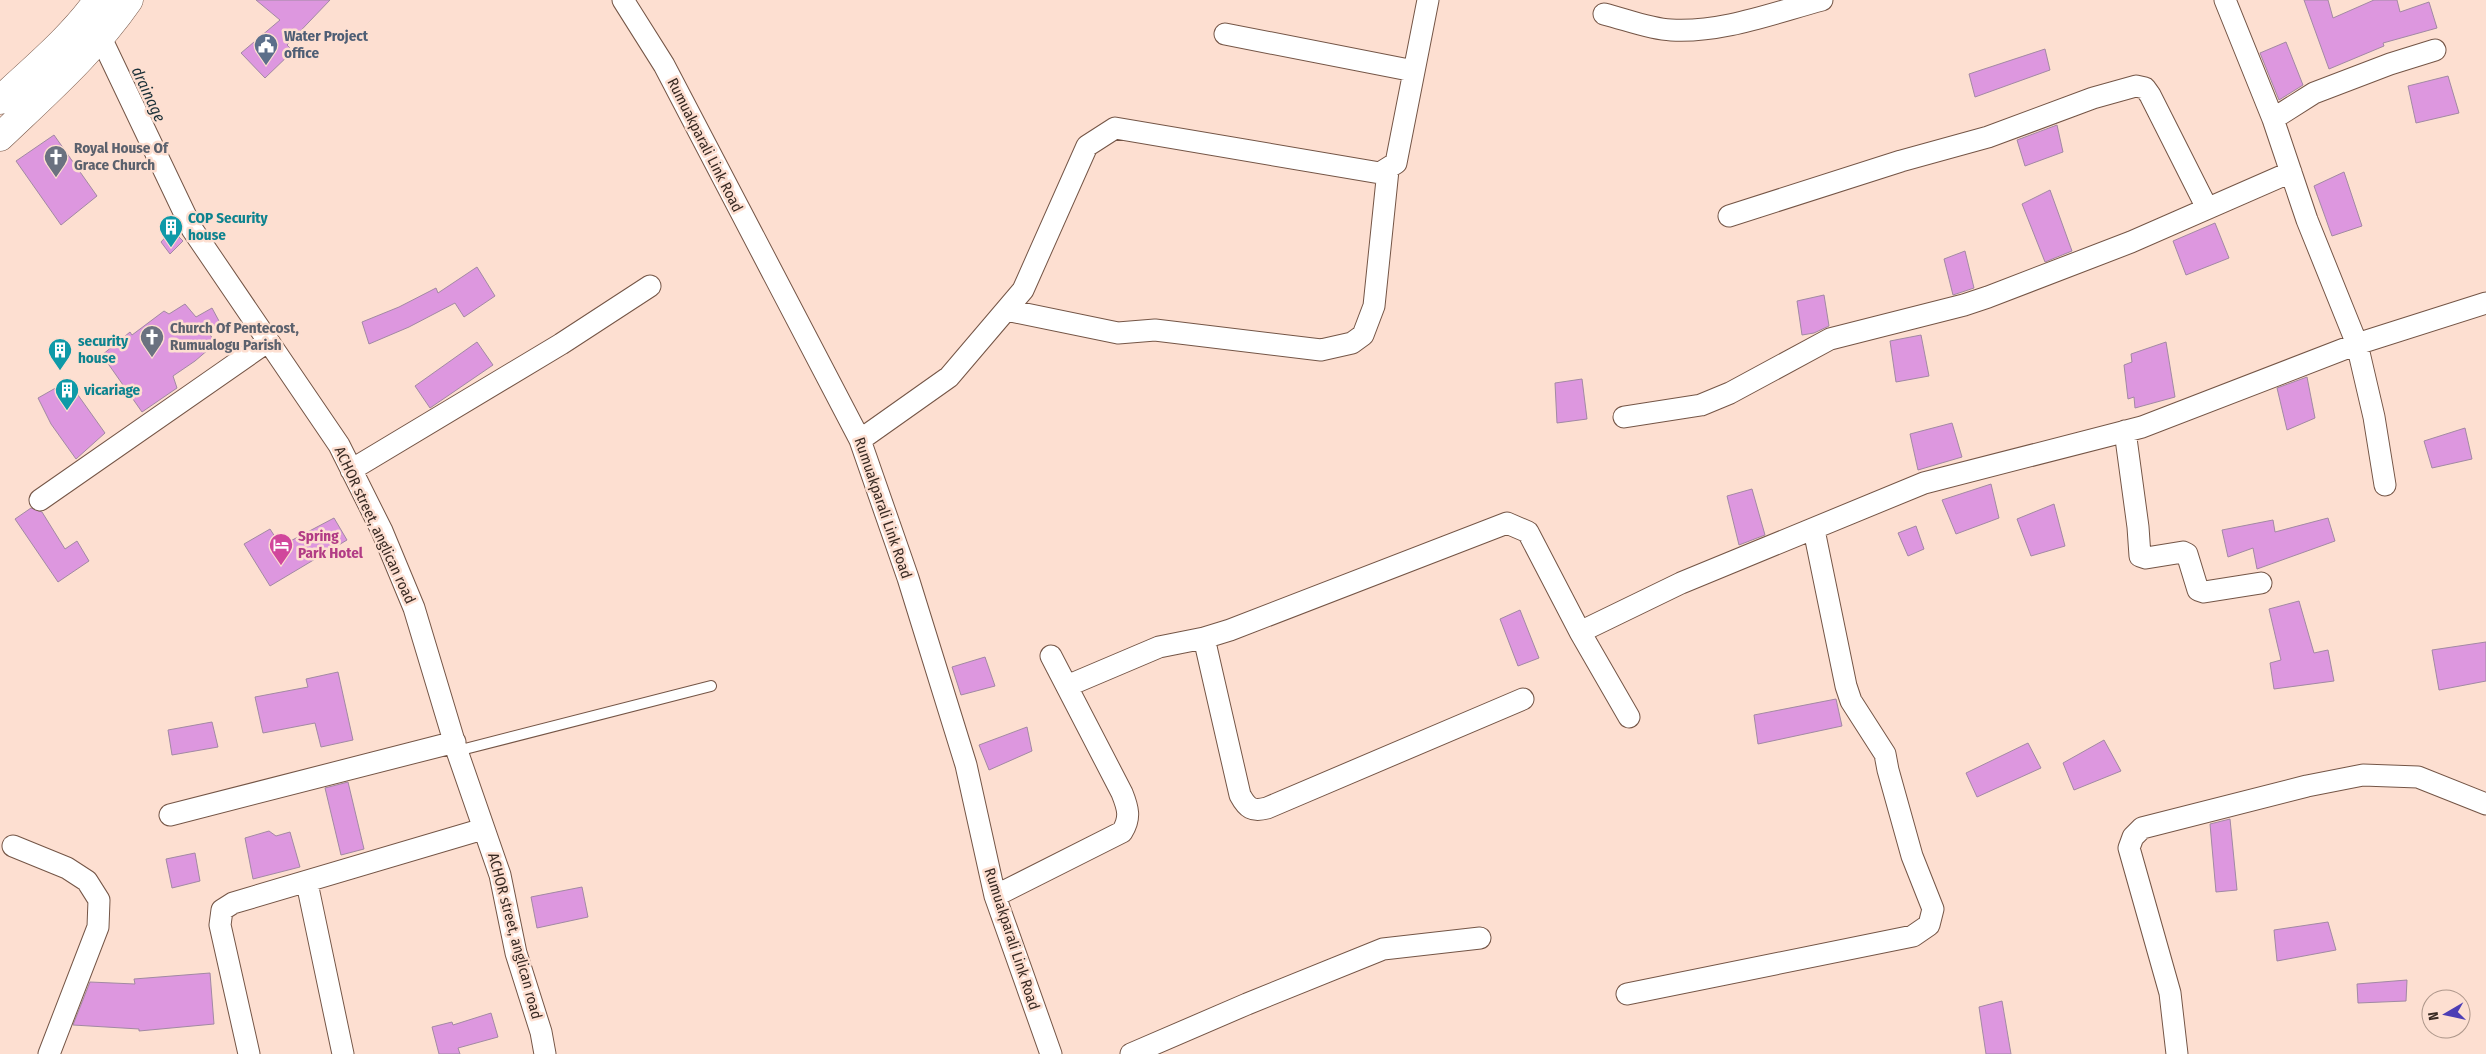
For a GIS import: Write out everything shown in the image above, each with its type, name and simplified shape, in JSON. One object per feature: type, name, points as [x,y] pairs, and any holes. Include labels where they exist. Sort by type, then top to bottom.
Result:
[{"type":"main road","points":[[0,100],[95,18],[129,0]]},
{"type":"main road","points":[[0,137],[95,18]]},
{"type":"street","name":"Rumuakparali Link Road","points":[[623,0],[664,65],[860,440],[908,578],[966,765],[995,896],[1051,1054]]},
{"type":"street","points":[[860,440],[949,377],[1023,290],[1087,146],[1115,128],[1380,173],[1388,170],[1396,163],[1428,0]]},
{"type":"street","points":[[1604,14],[1669,30],[1694,30],[1735,24],[1822,0]]},
{"type":"street","points":[[2225,0],[2273,119],[2307,220],[2357,344],[2374,417],[2385,485]]},
{"type":"street","name":"ACHOR street, anglican road","points":[[95,18],[192,229],[267,342],[339,445],[382,531],[414,608],[456,746],[500,874],[516,953],[541,1032],[545,1054]]},
{"type":"street","points":[[1225,34],[1414,71]]},
{"type":"street","points":[[2273,119],[2314,93],[2390,64],[2435,50]]},
{"type":"street","points":[[1729,216],[1988,137],[2093,98],[2136,86],[2145,88],[2150,95],[2207,208]]},
{"type":"street","points":[[1006,310],[1118,333],[1154,330],[1321,350],[1352,343],[1363,335],[1374,306],[1388,170]]},
{"type":"street","points":[[1624,417],[1701,405],[1730,393],[1830,339],[1980,300],[2131,242],[2291,172]]},
{"type":"street","points":[[351,470],[561,344],[650,286]]},
{"type":"street","points":[[1580,632],[1681,583],[1814,530],[1924,483],[2142,426],[2357,344],[2486,303]]},
{"type":"street","points":[[40,500],[267,342]]},
{"type":"street","points":[[2124,431],[2138,527],[2140,556],[2142,558],[2183,552],[2187,554],[2198,590],[2204,592],[2261,582]]},
{"type":"street","points":[[1067,686],[1159,647],[1204,638],[1507,523],[1528,532],[1580,632],[1629,717]]},
{"type":"street","points":[[1627,994],[1913,936],[1930,925],[1933,909],[1912,856],[1888,770],[1886,754],[1851,701],[1846,686],[1814,530]]},
{"type":"street","points":[[1204,638],[1240,795],[1246,807],[1256,811],[1523,699]]},
{"type":"street","points":[[995,896],[1122,832],[1128,822],[1128,810],[1122,793],[1051,656]]},
{"type":"street","points":[[170,816],[456,746]]},
{"type":"street","points":[[2177,1054],[2170,993],[2129,848],[2133,836],[2142,828],[2307,786],[2363,775],[2418,778],[2486,804]]},
{"type":"street","points":[[249,1054],[220,925],[222,910],[234,903],[307,883],[484,829]]},
{"type":"street","points":[[13,846],[67,868],[87,880],[99,900],[98,927],[49,1054]]},
{"type":"street","points":[[307,883],[343,1054]]},
{"type":"street","points":[[1131,1054],[1383,949],[1480,938]]},
{"type":"lane","points":[[456,746],[711,686]]},
{"type":"building","points":[[256,0],[330,0],[287,45],[293,51],[265,78],[241,53],[280,20]]},
{"type":"building","points":[[2304,0],[2328,0],[2333,18],[2374,0],[2397,0],[2400,12],[2429,2],[2437,28],[2383,43],[2384,46],[2329,69]]},
{"type":"building","points":[[2286,42],[2303,85],[2279,100],[2260,53]]},
{"type":"building","points":[[2045,49],[2050,70],[1975,97],[1969,74]]},
{"type":"building","points":[[2448,76],[2459,113],[2416,123],[2408,86]]},
{"type":"building","points":[[2057,125],[2063,152],[2025,166],[2017,140]]},
{"type":"building","name":"Royal House Of Grace Church","points":[[54,135],[97,196],[61,225],[16,161]]},
{"type":"building","points":[[2344,172],[2362,226],[2332,236],[2314,186]]},
{"type":"building","points":[[2050,190],[2072,251],[2045,262],[2022,204]]},
{"type":"building","points":[[2215,223],[2229,258],[2186,275],[2173,241]]},
{"type":"building","name":"COP Security house","points":[[172,230],[183,241],[170,254],[161,242]]},
{"type":"building","points":[[1965,251],[1974,288],[1953,295],[1944,259]]},
{"type":"building","points":[[477,267],[495,296],[464,317],[455,303],[409,327],[369,344],[362,322],[399,307],[436,288],[438,293]]},
{"type":"building","points":[[1824,295],[1829,326],[1814,333],[1802,335],[1797,301]]},
{"type":"building","name":"Church Of Pentecost, Rumualogu Parish","points":[[185,304],[196,317],[212,308],[219,321],[208,332],[216,343],[173,376],[177,388],[142,412],[102,355],[130,332],[132,335],[164,311],[169,314]]},
{"type":"building","points":[[1921,335],[1929,376],[1896,382],[1890,341]]},
{"type":"building","points":[[477,342],[493,365],[430,408],[415,386]]},
{"type":"building","points":[[2166,342],[2175,397],[2135,408],[2134,397],[2128,399],[2124,365],[2132,362],[2131,354]]},
{"type":"building","points":[[2307,377],[2315,418],[2287,430],[2277,388]]},
{"type":"building","points":[[1582,379],[1587,419],[1557,423],[1555,383]]},
{"type":"building","name":"vicariage","points":[[68,381],[105,433],[76,459],[51,424],[38,398]]},
{"type":"building","points":[[1952,423],[1962,457],[1918,470],[1910,434]]},
{"type":"building","points":[[2465,428],[2472,459],[2432,468],[2424,441]]},
{"type":"building","points":[[1991,484],[1999,518],[1956,534],[1942,500]]},
{"type":"building","points":[[1752,489],[1765,535],[1739,545],[1727,496]]},
{"type":"building","points":[[2054,504],[2065,546],[2031,556],[2017,519]]},
{"type":"building","points":[[31,508],[42,512],[65,549],[77,541],[89,561],[58,582],[15,519]]},
{"type":"building","name":"Spring Park Hotel","points":[[334,518],[347,540],[270,586],[244,544],[270,529],[281,546]]},
{"type":"building","points":[[2328,518],[2335,541],[2257,569],[2253,548],[2228,557],[2222,530],[2273,520],[2275,532]]},
{"type":"building","points":[[1916,526],[1924,549],[1908,556],[1898,533]]},
{"type":"building","points":[[2299,601],[2314,653],[2328,650],[2334,681],[2274,689],[2270,663],[2281,660],[2269,609]]},
{"type":"building","points":[[1520,610],[1539,658],[1518,666],[1500,619]]},
{"type":"building","points":[[2486,642],[2486,681],[2439,690],[2432,650]]},
{"type":"building","points":[[985,657],[995,686],[961,695],[952,667]]},
{"type":"building","points":[[338,672],[353,740],[321,747],[315,723],[263,733],[255,697],[308,687],[306,679]]},
{"type":"building","points":[[1836,699],[1842,726],[1758,744],[1754,715]]},
{"type":"building","points":[[212,722],[218,747],[172,755],[168,730]]},
{"type":"building","points":[[1027,727],[1032,751],[989,770],[979,745]]},
{"type":"building","points":[[2104,740],[2121,771],[2074,790],[2063,763]]},
{"type":"building","points":[[2028,743],[2041,768],[1977,797],[1966,773]]},
{"type":"building","points":[[348,782],[364,849],[341,855],[325,788]]},
{"type":"building","points":[[2230,819],[2237,890],[2216,892],[2210,824]]},
{"type":"building","points":[[269,831],[276,836],[290,832],[300,867],[253,879],[245,838]]},
{"type":"building","points":[[195,853],[200,881],[172,888],[166,859]]},
{"type":"building","points":[[582,887],[588,917],[537,928],[531,897]]},
{"type":"building","points":[[2328,922],[2336,950],[2277,961],[2274,930]]},
{"type":"building","points":[[210,973],[214,1024],[139,1031],[139,1029],[73,1025],[90,982],[135,984],[134,979]]},
{"type":"building","points":[[2407,980],[2406,1001],[2358,1003],[2357,984]]},
{"type":"building","points":[[2002,1001],[2011,1054],[1986,1054],[1979,1007]]},
{"type":"building","points":[[491,1013],[498,1037],[458,1048],[460,1054],[439,1054],[432,1027],[452,1022],[453,1025]]},
{"type":"place","name":"Water Project office","points":[[266,66]]},
{"type":"place","name":"Royal House Of Grace Church","points":[[56,178]]},
{"type":"place","name":"COP Security house","points":[[171,248]]},
{"type":"place","name":"Church Of Pentecost, Rumualogu Parish","points":[[152,358]]},
{"type":"place","name":"security house","points":[[60,371]]},
{"type":"place","name":"vicariage","points":[[67,411]]},
{"type":"place","name":"Spring Park Hotel","points":[[281,566]]},
{"type":"water label","name":"drainage","points":[[149,94]]}]
